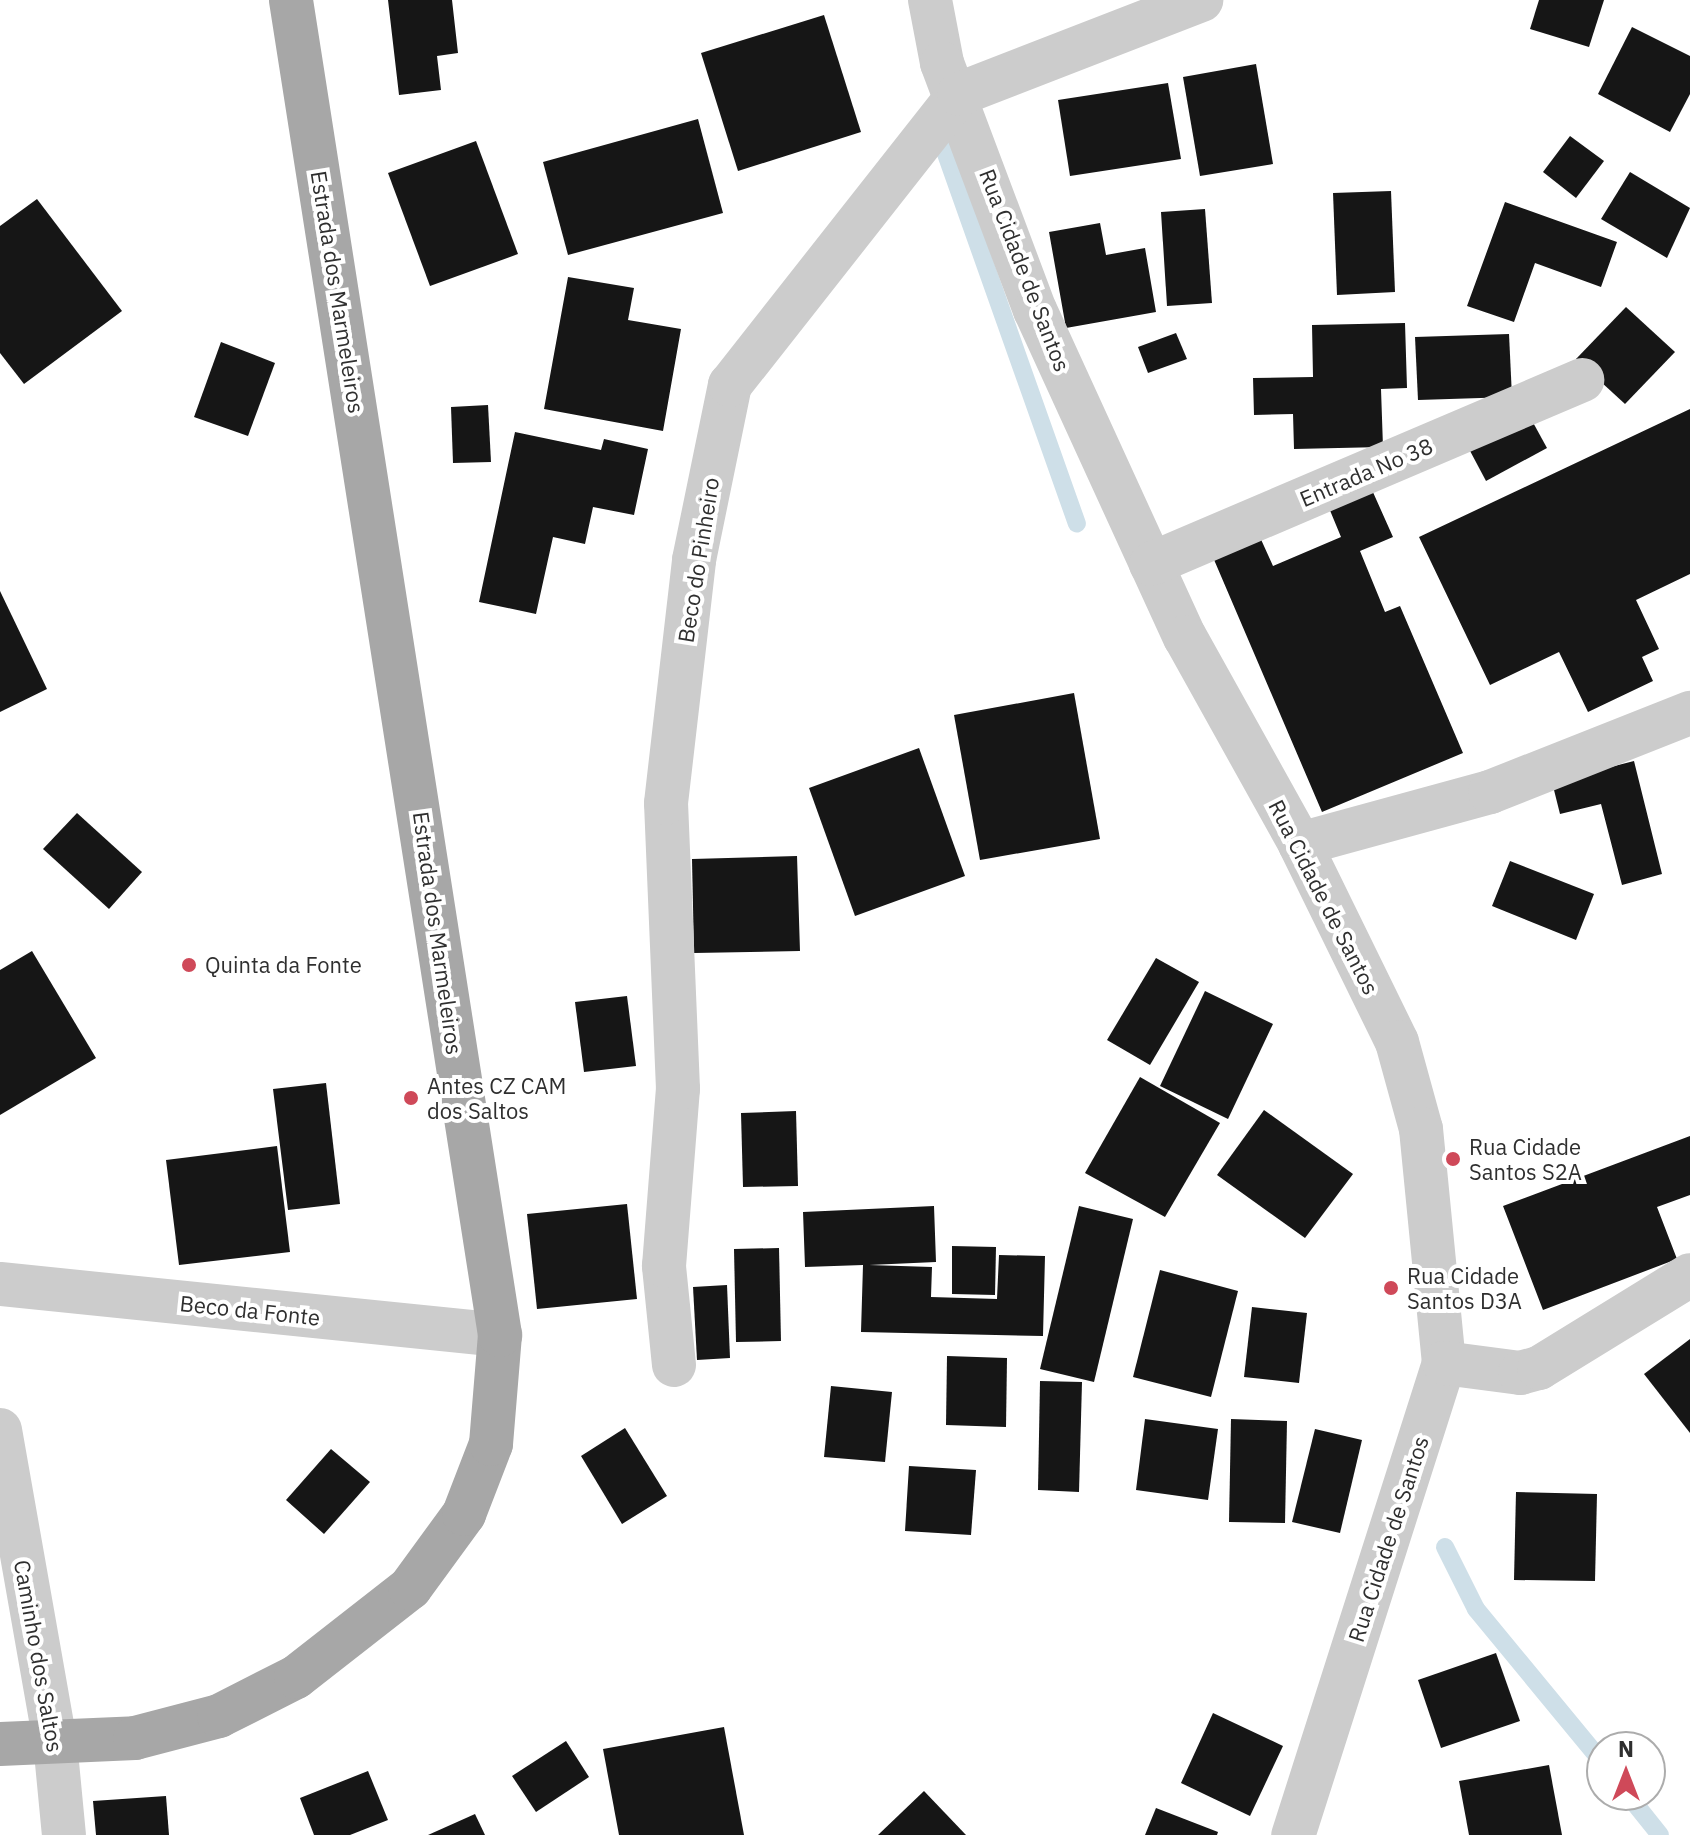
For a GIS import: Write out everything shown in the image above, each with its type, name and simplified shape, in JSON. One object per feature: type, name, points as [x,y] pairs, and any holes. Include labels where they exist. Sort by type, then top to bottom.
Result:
[{"type":"main road","name":"Estrada dos Marmeleiros","points":[[0,1744],[135,1738],[219,1716],[296,1677],[410,1588],[464,1514],[491,1444],[500,1335],[291,0]]},
{"type":"street","name":"Rua Cidade de Santos","points":[[930,0],[942,63],[959,94],[1035,310],[1151,564],[1300,844],[1397,1042],[1421,1129],[1444,1363],[1293,1835]]},
{"type":"street","points":[[959,94],[1201,0]]},
{"type":"street","name":"Beco do Pinheiro","points":[[674,1365],[664,1266],[678,1089],[666,803],[694,560],[730,385],[959,94]]},
{"type":"street","name":"Entrada No 38","points":[[1151,564],[1582,380]]},
{"type":"street","points":[[1300,844],[1490,792],[1690,713]]},
{"type":"street","points":[[1444,1363],[1520,1373],[1539,1368],[1690,1275]]},
{"type":"street","name":"Beco da Fonte","points":[[0,1284],[500,1335]]},
{"type":"street","name":"Caminho dos Saltos","points":[[0,1430],[55,1742],[64,1835]]},
{"type":"building","points":[[388,0],[452,0],[458,53],[437,56],[441,90],[399,95]]},
{"type":"building","points":[[1539,0],[1604,0],[1589,47],[1530,29]]},
{"type":"building","points":[[824,15],[861,132],[738,171],[701,53]]},
{"type":"building","points":[[1632,27],[1690,56],[1690,94],[1670,132],[1598,94]]},
{"type":"building","points":[[1256,64],[1273,164],[1200,176],[1183,77]]},
{"type":"building","points":[[1168,83],[1181,159],[1070,176],[1058,100]]},
{"type":"building","points":[[698,119],[723,213],[568,255],[543,162]]},
{"type":"building","points":[[1570,136],[1604,161],[1576,198],[1543,172]]},
{"type":"building","points":[[476,141],[518,254],[430,286],[388,173]]},
{"type":"building","points":[[1630,172],[1690,208],[1667,258],[1601,219]]},
{"type":"building","points":[[1391,191],[1395,292],[1337,295],[1333,193]]},
{"type":"building","points":[[37,199],[122,311],[24,384],[0,353],[0,226]]},
{"type":"building","points":[[1505,202],[1617,242],[1601,287],[1535,263],[1514,322],[1467,306]]},
{"type":"building","points":[[1205,209],[1212,303],[1167,306],[1161,212]]},
{"type":"building","points":[[1100,223],[1106,255],[1145,248],[1156,312],[1066,328],[1049,232]]},
{"type":"building","points":[[568,277],[634,288],[628,320],[681,329],[663,431],[544,409]]},
{"type":"building","points":[[1626,307],[1675,352],[1625,404],[1576,359]]},
{"type":"building","points":[[1405,323],[1407,388],[1381,389],[1383,447],[1294,449],[1293,414],[1254,415],[1253,378],[1313,377],[1312,325]]},
{"type":"building","points":[[1176,333],[1187,359],[1148,373],[1138,347]]},
{"type":"building","points":[[1509,334],[1512,397],[1418,400],[1415,337]]},
{"type":"building","points":[[221,342],[275,363],[248,436],[194,417]]},
{"type":"building","points":[[488,405],[491,462],[453,463],[451,407]]},
{"type":"building","points":[[1690,409],[1690,574],[1636,600],[1659,649],[1642,657],[1653,681],[1588,712],[1559,652],[1490,685],[1419,537]]},
{"type":"building","points":[[1530,417],[1547,448],[1486,481],[1469,449]]},
{"type":"building","points":[[515,432],[601,450],[604,439],[648,449],[634,515],[593,507],[585,544],[553,537],[536,614],[479,602]]},
{"type":"building","points":[[1372,490],[1393,537],[1360,551],[1385,612],[1400,606],[1463,753],[1322,812],[1212,555],[1259,535],[1273,566],[1341,537],[1329,508]]},
{"type":"building","points":[[0,591],[47,689],[0,712]]},
{"type":"building","points":[[1074,693],[1100,839],[980,860],[954,715]]},
{"type":"building","points":[[919,748],[965,876],[855,916],[809,788]]},
{"type":"building","points":[[1634,761],[1662,874],[1622,885],[1601,804],[1560,814],[1552,782]]},
{"type":"building","points":[[77,813],[142,872],[109,909],[43,849]]},
{"type":"building","points":[[797,856],[800,951],[694,953],[692,859]]},
{"type":"building","points":[[1510,861],[1594,894],[1576,940],[1492,906]]},
{"type":"building","points":[[32,951],[96,1058],[0,1115],[0,970]]},
{"type":"building","points":[[1156,958],[1199,982],[1150,1065],[1107,1040]]},
{"type":"building","points":[[1205,991],[1273,1024],[1228,1119],[1160,1086]]},
{"type":"building","points":[[627,996],[636,1066],[584,1072],[575,1002]]},
{"type":"building","points":[[1140,1077],[1220,1123],[1165,1217],[1085,1173]]},
{"type":"building","points":[[326,1083],[340,1204],[288,1210],[273,1089]]},
{"type":"building","points":[[1264,1110],[1353,1174],[1305,1238],[1217,1175]]},
{"type":"building","points":[[796,1111],[798,1186],[743,1187],[741,1113]]},
{"type":"building","points":[[1690,1136],[1690,1195],[1657,1207],[1677,1259],[1543,1310],[1503,1206]]},
{"type":"building","points":[[277,1146],[290,1252],[179,1265],[166,1160]]},
{"type":"building","points":[[627,1204],[637,1299],[537,1309],[527,1214]]},
{"type":"building","points":[[934,1206],[936,1262],[869,1265],[932,1267],[931,1297],[997,1299],[999,1255],[1045,1256],[1043,1336],[861,1332],[863,1265],[805,1267],[803,1212]]},
{"type":"building","points":[[1079,1206],[1133,1219],[1094,1382],[1040,1369]]},
{"type":"building","points":[[952,1246],[996,1247],[995,1295],[952,1294]]},
{"type":"building","points":[[779,1248],[781,1341],[736,1342],[734,1249]]},
{"type":"building","points":[[1160,1270],[1238,1291],[1211,1397],[1133,1377]]},
{"type":"building","points":[[727,1285],[730,1358],[697,1360],[693,1287]]},
{"type":"building","points":[[1252,1307],[1307,1313],[1299,1383],[1244,1377]]},
{"type":"building","points":[[1690,1339],[1690,1433],[1644,1374]]},
{"type":"building","points":[[947,1356],[1007,1358],[1006,1427],[946,1425]]},
{"type":"building","points":[[1040,1381],[1082,1382],[1079,1492],[1038,1490]]},
{"type":"building","points":[[831,1386],[892,1392],[885,1462],[824,1457]]},
{"type":"building","points":[[1145,1419],[1218,1429],[1208,1500],[1136,1490]]},
{"type":"building","points":[[1231,1419],[1287,1421],[1285,1523],[1229,1522]]},
{"type":"building","points":[[625,1428],[667,1496],[622,1524],[581,1456]]},
{"type":"building","points":[[1315,1429],[1362,1440],[1340,1533],[1292,1522]]},
{"type":"building","points":[[331,1449],[370,1482],[324,1534],[286,1500]]},
{"type":"building","points":[[909,1466],[976,1470],[971,1535],[905,1531]]},
{"type":"building","points":[[1516,1492],[1597,1494],[1595,1581],[1514,1580]]},
{"type":"building","points":[[1496,1653],[1520,1721],[1441,1748],[1418,1680]]},
{"type":"building","points":[[1213,1713],[1283,1746],[1250,1816],[1181,1783]]},
{"type":"building","points":[[724,1727],[744,1835],[619,1835],[603,1749]]},
{"type":"building","points":[[566,1741],[589,1777],[536,1812],[512,1776]]},
{"type":"building","points":[[1549,1765],[1562,1835],[1469,1835],[1459,1781]]},
{"type":"building","points":[[368,1771],[388,1820],[350,1835],[314,1835],[300,1798]]},
{"type":"building","points":[[924,1791],[966,1835],[878,1835]]},
{"type":"building","points":[[166,1796],[169,1835],[96,1835],[93,1801]]},
{"type":"building","points":[[1156,1808],[1218,1832],[1217,1835],[1145,1835]]},
{"type":"building","points":[[475,1814],[485,1835],[428,1835]]},
{"type":"waterway","points":[[940,137],[1077,523]]},
{"type":"waterway","points":[[1445,1547],[1476,1609],[1586,1743]]},
{"type":"waterway","points":[[1641,1811],[1660,1835]]},
{"type":"place","name":"Quinta da Fonte","points":[[189,965]]},
{"type":"place","name":"Antes CZ CAM dos Saltos","points":[[411,1098]]},
{"type":"place","name":"Rua Cidade Santos S2A","points":[[1453,1159]]},
{"type":"place","name":"Rua Cidade Santos D3A","points":[[1391,1288]]}]
